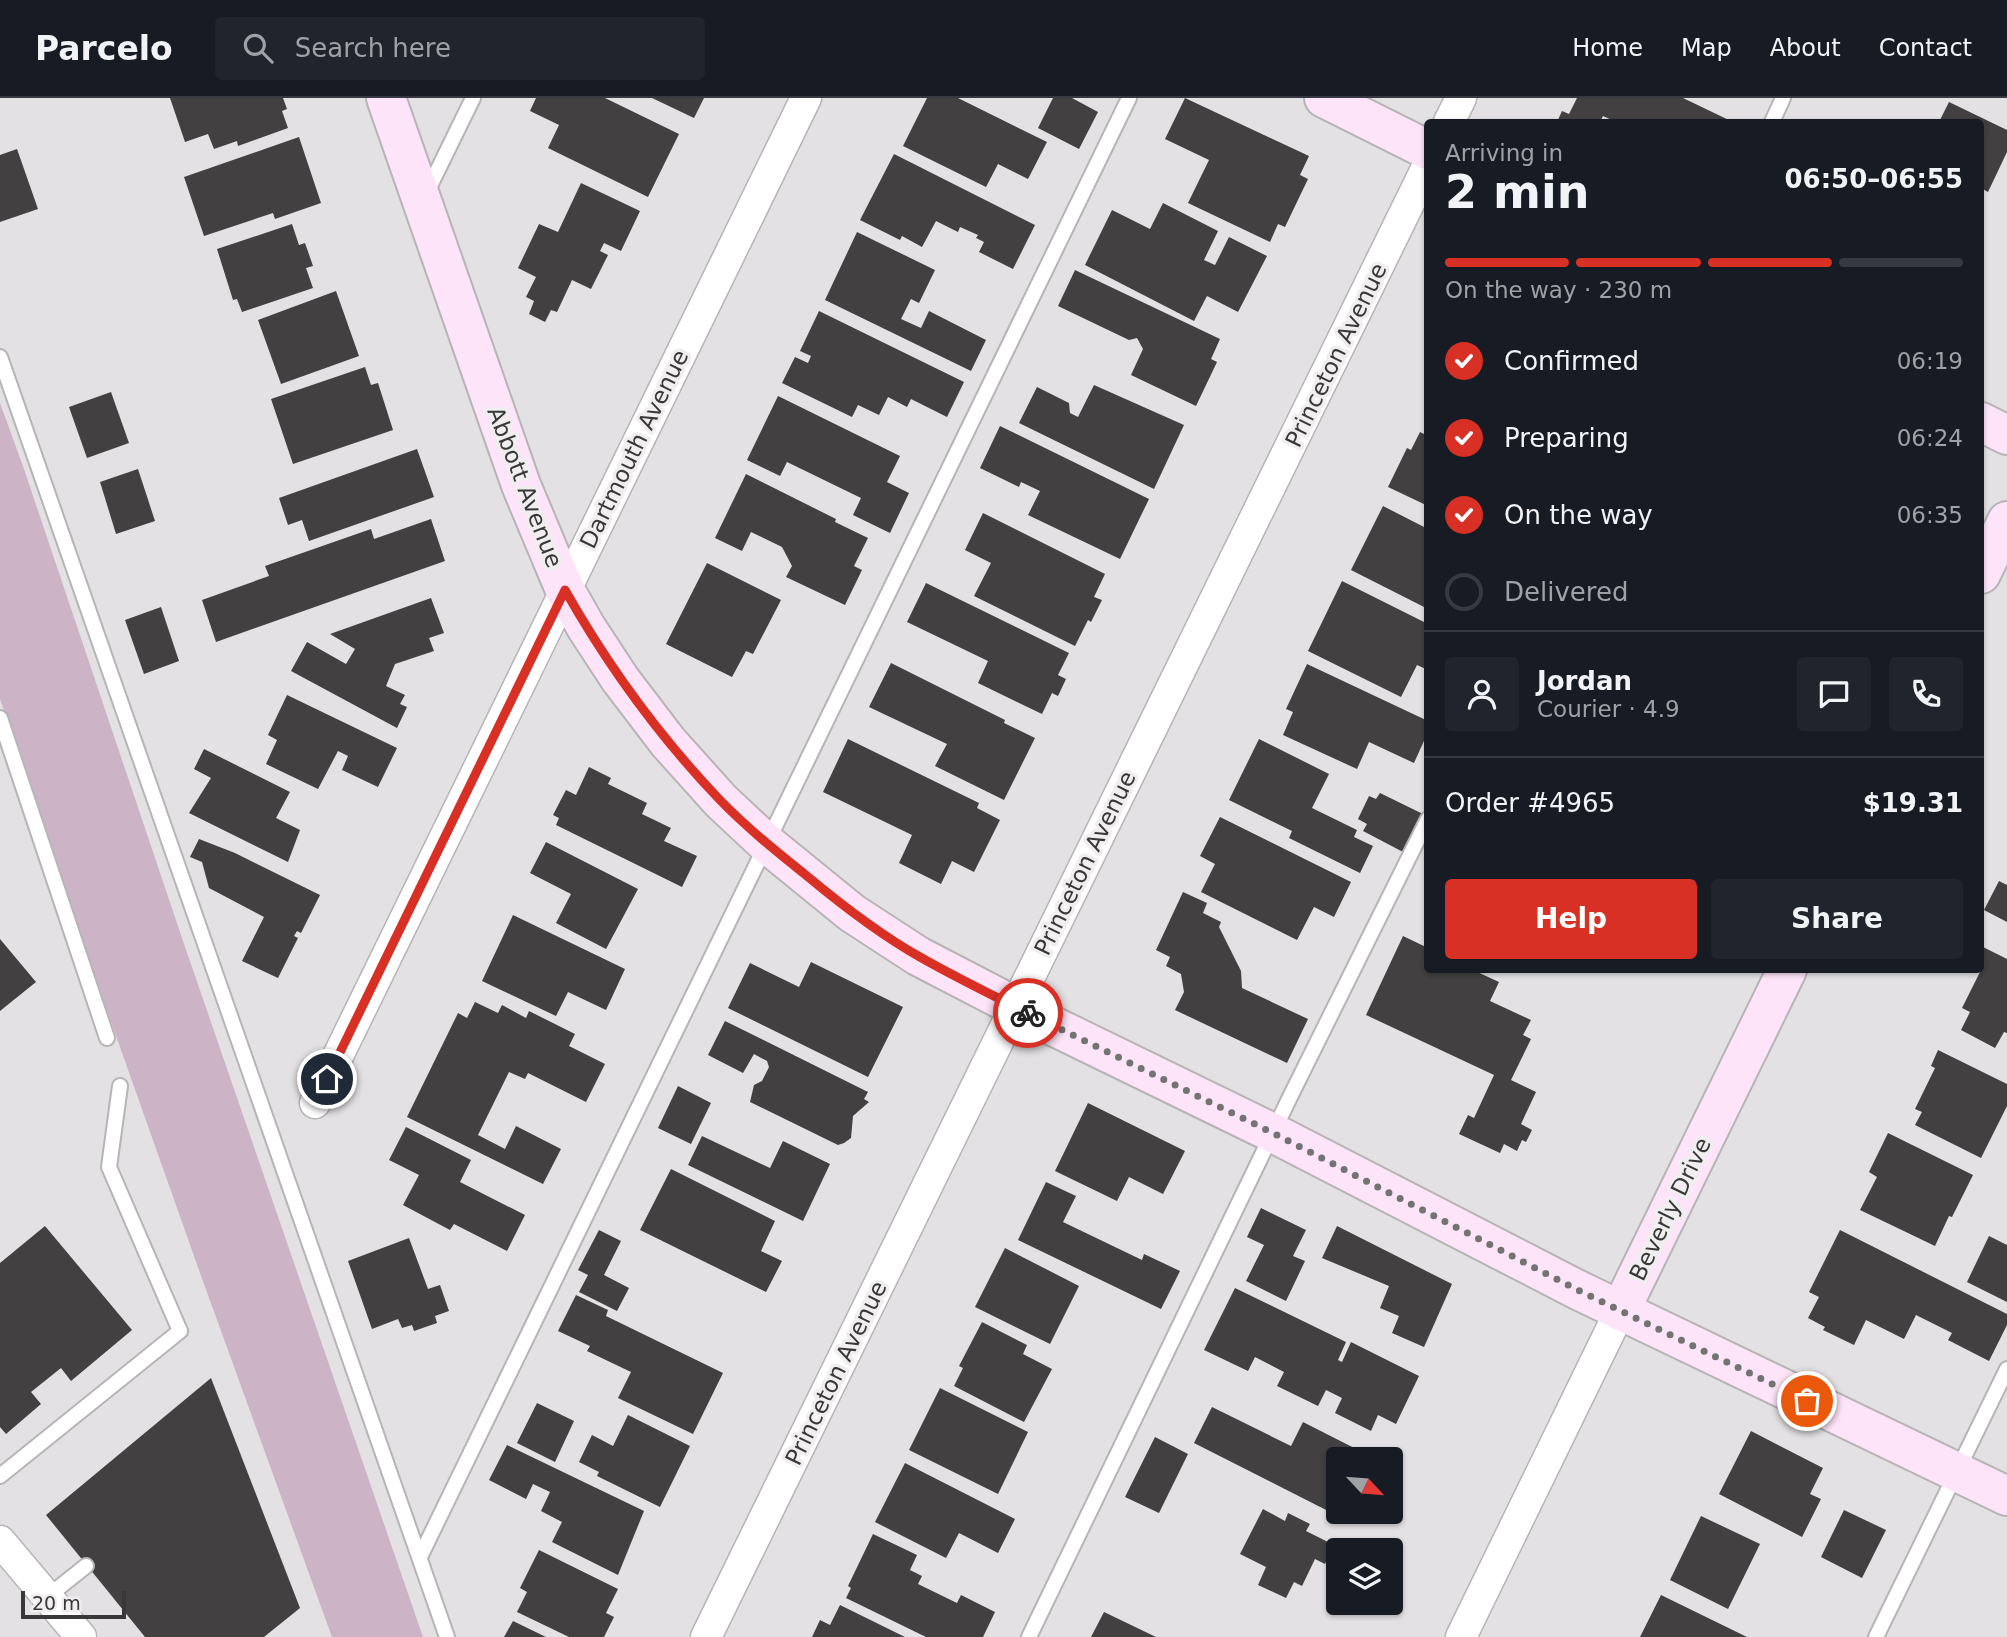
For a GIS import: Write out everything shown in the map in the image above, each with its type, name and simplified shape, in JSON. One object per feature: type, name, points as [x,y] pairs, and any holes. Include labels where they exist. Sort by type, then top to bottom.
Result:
[{"type":"street","name":"Abbott Avenue","points":[[386,98],[521,485],[565,590],[620,679],[668,742],[720,801],[766,843],[863,920],[918,956],[1015,1007],[1273,1133],[1620,1311],[2007,1496]]},
{"type":"street","name":"Dartmouth Avenue","points":[[315,1103],[806,98]]},
{"type":"street","points":[[1324,98],[1424,148]]},
{"type":"street","points":[[1450,119],[1461,98]]},
{"type":"street","name":"Princeton Avenue","points":[[706,1637],[1424,173]]},
{"type":"street","points":[[1984,424],[2007,435]]},
{"type":"street","points":[[1984,568],[2007,521]]},
{"type":"street","name":"Beverly Drive","points":[[1461,1637],[1786,973]]},
{"type":"street","points":[[0,1541],[81,1637]]},
{"type":"lane","points":[[422,201],[474,98]]},
{"type":"lane","points":[[420,1557],[1129,98]]},
{"type":"lane","points":[[1773,119],[1783,98]]},
{"type":"lane","points":[[0,357],[447,1637]]},
{"type":"lane","points":[[0,718],[107,1038]]},
{"type":"lane","points":[[1029,1637],[1424,827]]},
{"type":"lane","points":[[0,1476],[180,1331],[109,1167],[120,1086]]},
{"type":"lane","points":[[1876,1637],[2007,1369]]},
{"type":"lane","points":[[47,1597],[86,1566]]},
{"type":"shaded area","points":[[0,403],[423,1637],[332,1637],[80,934],[0,699]]},
{"type":"building","points":[[170,98],[283,98],[287,109],[282,111],[288,128],[238,146],[237,141],[214,149],[208,134],[185,142]]},
{"type":"building","points":[[536,98],[605,98],[679,134],[648,197],[548,148],[559,125],[530,111]]},
{"type":"building","points":[[652,98],[704,98],[694,118]]},
{"type":"building","points":[[927,98],[958,98],[1047,142],[1028,179],[998,164],[986,187],[903,146]]},
{"type":"building","points":[[1053,98],[1072,98],[1098,112],[1079,149],[1038,128]]},
{"type":"building","points":[[1185,98],[1309,156],[1300,175],[1308,179],[1285,227],[1278,224],[1270,242],[1188,203],[1209,160],[1165,139]]},
{"type":"building","points":[[1577,98],[1683,98],[1727,119],[1610,119],[1603,116],[1602,119],[1558,119],[1562,111],[1569,114]]},
{"type":"building","points":[[1949,102],[2007,130],[2007,152],[1988,192],[1984,190],[1984,119],[1940,119]]},
{"type":"building","points":[[299,137],[321,203],[275,219],[273,213],[204,236],[184,177]]},
{"type":"building","points":[[17,149],[38,209],[0,222],[0,155]]},
{"type":"building","points":[[894,154],[1035,225],[1013,269],[979,252],[984,242],[976,238],[978,235],[960,227],[958,232],[936,221],[922,247],[902,236],[900,240],[860,220]]},
{"type":"building","points":[[581,183],[640,211],[621,251],[604,243],[600,251],[608,255],[591,289],[572,280],[557,312],[551,310],[545,322],[529,314],[534,301],[526,297],[536,277],[518,268],[539,224],[558,232]]},
{"type":"building","points":[[1163,203],[1218,231],[1204,260],[1215,265],[1229,237],[1267,256],[1238,312],[1207,296],[1194,321],[1085,265],[1112,210],[1150,229]]},
{"type":"building","points":[[292,224],[299,245],[305,243],[313,266],[306,268],[313,288],[242,312],[237,299],[233,300],[217,249]]},
{"type":"building","points":[[857,232],[935,270],[919,303],[911,299],[901,319],[921,328],[929,311],[986,340],[971,371],[825,300]]},
{"type":"building","points":[[1075,270],[1220,339],[1211,359],[1217,362],[1196,406],[1131,375],[1143,349],[1137,338],[1129,340],[1058,306]]},
{"type":"building","points":[[336,291],[359,356],[281,384],[258,320]]},
{"type":"building","points":[[819,311],[964,382],[947,417],[911,399],[907,407],[888,397],[879,415],[858,405],[852,417],[782,383],[795,357],[808,363],[811,356],[800,351]]},
{"type":"building","points":[[365,367],[371,385],[378,383],[393,430],[293,464],[271,399]]},
{"type":"building","points":[[1094,385],[1184,425],[1154,489],[1019,423],[1037,387],[1069,403],[1070,413],[1078,417]]},
{"type":"building","points":[[111,392],[129,443],[87,458],[69,407]]},
{"type":"building","points":[[778,396],[900,456],[887,482],[909,493],[890,533],[853,515],[861,498],[787,462],[780,476],[747,460]]},
{"type":"building","points":[[1000,426],[1149,499],[1120,559],[1028,515],[1040,491],[1021,482],[1019,487],[980,468]]},
{"type":"building","points":[[1420,432],[1424,434],[1424,504],[1388,487],[1407,448],[1411,450]]},
{"type":"building","points":[[417,449],[434,497],[309,541],[302,520],[288,525],[279,498]]},
{"type":"building","points":[[138,469],[155,521],[116,534],[100,482]]},
{"type":"building","points":[[746,474],[868,538],[854,566],[862,570],[845,605],[786,577],[792,566],[782,547],[751,532],[742,551],[715,538]]},
{"type":"building","points":[[1383,506],[1424,527],[1424,607],[1351,570]]},
{"type":"building","points":[[983,513],[1105,574],[1094,597],[1102,600],[1075,646],[974,596],[991,563],[965,550]]},
{"type":"building","points":[[431,519],[445,561],[216,642],[202,600],[269,576],[265,566],[371,529],[374,539]]},
{"type":"building","points":[[707,563],[781,600],[753,654],[746,651],[732,677],[666,644]]},
{"type":"building","points":[[1342,581],[1424,622],[1424,668],[1417,665],[1401,697],[1308,651]]},
{"type":"building","points":[[926,583],[1069,653],[1058,675],[1066,679],[1058,696],[1052,693],[1042,714],[978,683],[988,661],[907,622]]},
{"type":"building","points":[[431,598],[444,633],[429,638],[434,651],[395,664],[386,686],[405,695],[400,704],[407,707],[397,728],[291,671],[307,642],[346,664],[355,649],[330,634]]},
{"type":"building","points":[[161,607],[179,661],[144,674],[125,620]]},
{"type":"building","points":[[891,663],[1005,720],[1004,723],[1035,738],[1004,800],[935,766],[947,744],[869,707]]},
{"type":"building","points":[[1307,664],[1424,719],[1424,741],[1414,763],[1369,742],[1357,769],[1283,735],[1293,712],[1286,709]]},
{"type":"building","points":[[287,695],[397,748],[378,787],[342,770],[348,756],[338,751],[318,789],[266,764],[277,740],[268,735]]},
{"type":"building","points":[[848,739],[979,803],[977,808],[1000,820],[974,872],[952,861],[941,884],[899,863],[912,835],[823,792]]},
{"type":"building","points":[[1259,739],[1329,774],[1312,808],[1357,830],[1354,837],[1373,846],[1360,873],[1289,838],[1292,831],[1229,800]]},
{"type":"building","points":[[204,749],[290,792],[276,818],[300,830],[288,862],[189,813],[211,778],[194,769]]},
{"type":"building","points":[[589,767],[611,778],[608,784],[647,803],[642,814],[671,828],[664,841],[697,856],[682,887],[556,825],[559,818],[553,815],[566,790],[576,795]]},
{"type":"building","points":[[1380,793],[1424,815],[1405,853],[1363,831],[1367,824],[1358,819],[1369,796],[1376,799]]},
{"type":"building","points":[[1220,817],[1351,882],[1334,917],[1314,907],[1297,940],[1201,892],[1215,864],[1200,856]]},
{"type":"building","points":[[199,839],[235,853],[320,895],[301,933],[297,931],[294,936],[298,938],[278,978],[242,961],[264,917],[209,888],[202,862],[190,857]]},
{"type":"building","points":[[546,842],[638,889],[606,949],[556,923],[571,894],[530,873]]},
{"type":"building","points":[[1999,881],[2007,885],[2007,922],[1984,910]]},
{"type":"building","points":[[1183,892],[1207,903],[1203,913],[1221,922],[1219,927],[1241,971],[1242,988],[1308,1019],[1287,1063],[1175,1010],[1184,992],[1181,974],[1166,966],[1170,957],[1156,950]]},
{"type":"building","points":[[513,915],[625,969],[606,1010],[568,992],[556,1016],[482,981]]},
{"type":"building","points":[[1403,936],[1424,946],[1424,973],[1480,973],[1499,982],[1490,1001],[1531,1020],[1523,1035],[1531,1039],[1511,1080],[1536,1092],[1521,1124],[1532,1130],[1526,1142],[1522,1140],[1517,1151],[1504,1144],[1500,1153],[1459,1134],[1468,1115],[1474,1118],[1494,1075],[1366,1015]]},
{"type":"building","points":[[0,939],[36,982],[0,1011]]},
{"type":"building","points":[[1984,948],[2007,959],[2007,1033],[2004,1032],[1995,1048],[1961,1030],[1970,1012],[1962,1008],[1980,973],[1984,973]]},
{"type":"building","points":[[811,962],[903,1007],[868,1077],[728,1008],[750,963],[799,987]]},
{"type":"building","points":[[475,1002],[498,1013],[502,1005],[526,1018],[529,1011],[575,1034],[569,1046],[605,1064],[586,1102],[528,1073],[525,1079],[509,1072],[478,1135],[505,1149],[516,1126],[561,1149],[543,1184],[407,1117],[458,1013],[467,1018]]},
{"type":"building","points":[[725,1021],[868,1092],[864,1099],[869,1102],[853,1116],[851,1138],[838,1145],[750,1102],[754,1085],[762,1081],[769,1067],[767,1061],[754,1054],[743,1073],[708,1055]]},
{"type":"building","points":[[1938,1050],[2007,1084],[2007,1106],[1981,1158],[1915,1125],[1922,1112],[1915,1109],[1935,1068],[1931,1066]]},
{"type":"building","points":[[678,1086],[711,1103],[691,1144],[658,1128]]},
{"type":"building","points":[[1088,1103],[1185,1151],[1163,1194],[1129,1177],[1117,1201],[1055,1171]]},
{"type":"building","points":[[406,1127],[471,1160],[460,1182],[525,1215],[507,1251],[454,1224],[450,1230],[403,1205],[419,1175],[389,1160]]},
{"type":"building","points":[[1888,1133],[1973,1175],[1935,1246],[1860,1210],[1877,1177],[1869,1172]]},
{"type":"building","points":[[702,1136],[770,1168],[783,1141],[830,1164],[803,1221],[688,1165]]},
{"type":"building","points":[[671,1169],[775,1221],[761,1251],[782,1261],[766,1292],[640,1230]]},
{"type":"building","points":[[1046,1182],[1076,1196],[1063,1222],[1142,1260],[1144,1254],[1180,1271],[1161,1309],[1018,1240]]},
{"type":"building","points":[[1261,1208],[1306,1230],[1293,1256],[1305,1261],[1286,1301],[1246,1281],[1264,1245],[1247,1237]]},
{"type":"building","points":[[45,1226],[132,1330],[71,1381],[61,1368],[31,1392],[41,1404],[6,1434],[0,1427],[0,1263]]},
{"type":"building","points":[[1337,1226],[1452,1284],[1424,1347],[1392,1333],[1399,1316],[1380,1308],[1389,1286],[1322,1258]]},
{"type":"building","points":[[599,1230],[621,1241],[604,1275],[629,1288],[617,1311],[579,1292],[588,1275],[578,1270]]},
{"type":"building","points":[[1840,1230],[2007,1314],[2007,1325],[1989,1361],[1948,1340],[1952,1333],[1916,1315],[1904,1339],[1866,1320],[1854,1345],[1823,1330],[1825,1327],[1808,1318],[1819,1297],[1809,1292]]},
{"type":"building","points":[[1989,1236],[2007,1245],[2007,1302],[1967,1282]]},
{"type":"building","points":[[409,1238],[428,1289],[440,1285],[449,1311],[435,1316],[437,1323],[414,1331],[412,1325],[402,1328],[398,1319],[372,1329],[348,1261]]},
{"type":"building","points":[[1005,1248],[1079,1286],[1050,1344],[975,1307]]},
{"type":"building","points":[[1235,1288],[1346,1342],[1338,1360],[1342,1362],[1351,1342],[1419,1376],[1396,1424],[1378,1415],[1371,1431],[1335,1413],[1342,1398],[1326,1390],[1318,1406],[1277,1386],[1284,1372],[1255,1357],[1248,1371],[1204,1350]]},
{"type":"building","points":[[576,1295],[608,1310],[606,1316],[723,1373],[693,1434],[618,1398],[631,1372],[587,1351],[590,1346],[558,1331]]},
{"type":"building","points":[[982,1322],[1027,1345],[1023,1354],[1052,1369],[1024,1422],[954,1386],[963,1368],[959,1366]]},
{"type":"building","points":[[211,1378],[300,1608],[264,1637],[145,1637],[46,1515]]},
{"type":"building","points":[[940,1388],[1028,1432],[998,1494],[909,1450]]},
{"type":"building","points":[[537,1403],[574,1421],[555,1462],[517,1443]]},
{"type":"building","points":[[1212,1407],[1291,1446],[1303,1422],[1352,1447],[1326,1447],[1326,1510],[1194,1443]]},
{"type":"building","points":[[628,1415],[690,1446],[660,1507],[597,1476],[599,1472],[579,1462],[592,1435],[613,1446]]},
{"type":"building","points":[[1751,1431],[1823,1468],[1810,1494],[1821,1499],[1802,1537],[1719,1494]]},
{"type":"building","points":[[1155,1437],[1188,1454],[1159,1513],[1125,1497]]},
{"type":"building","points":[[507,1445],[644,1511],[618,1575],[552,1542],[562,1522],[541,1511],[550,1492],[533,1484],[526,1499],[489,1480]]},
{"type":"building","points":[[905,1463],[1015,1519],[998,1553],[959,1533],[946,1558],[875,1522]]},
{"type":"building","points":[[1263,1509],[1285,1521],[1288,1513],[1310,1524],[1306,1531],[1326,1541],[1325,1564],[1315,1559],[1302,1586],[1294,1582],[1286,1598],[1258,1585],[1266,1567],[1240,1554]]},
{"type":"building","points":[[1844,1510],[1886,1530],[1862,1578],[1821,1557]]},
{"type":"building","points":[[1701,1516],[1760,1544],[1728,1609],[1670,1580]]},
{"type":"building","points":[[873,1534],[917,1555],[910,1570],[922,1576],[918,1584],[957,1603],[961,1595],[995,1612],[983,1637],[926,1637],[846,1598],[851,1588],[848,1586]]},
{"type":"building","points":[[539,1550],[618,1589],[606,1613],[614,1617],[604,1637],[569,1637],[517,1612],[527,1592],[520,1588]]},
{"type":"building","points":[[1661,1595],[1747,1637],[1640,1637]]},
{"type":"building","points":[[840,1605],[905,1637],[812,1637],[820,1620],[830,1625]]},
{"type":"building","points":[[1104,1612],[1156,1637],[1091,1637]]},
{"type":"building","points":[[513,1621],[546,1637],[504,1637]]},
{"type":"way so far","points":[[1028,1013],[1273,1133],[1658,1330],[1807,1401]]},
{"type":"route","points":[[327,1079],[565,590],[620,679],[668,742],[720,801],[766,843],[852,913],[918,956],[1028,1013]]}]
